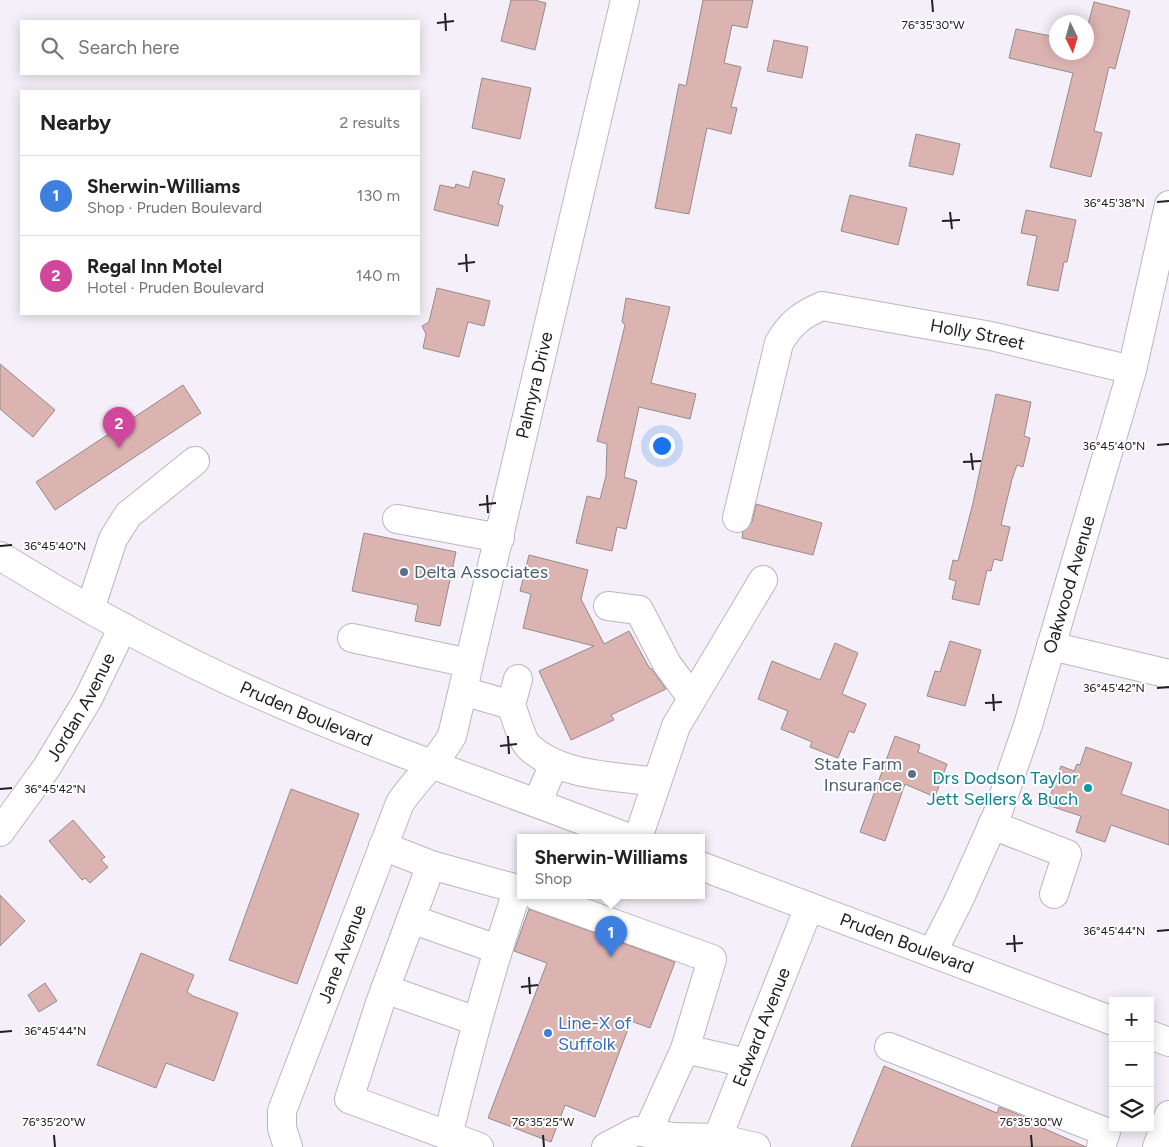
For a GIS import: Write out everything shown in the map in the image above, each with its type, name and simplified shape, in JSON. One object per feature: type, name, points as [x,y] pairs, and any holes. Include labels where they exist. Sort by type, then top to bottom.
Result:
[{"type":"street","name":"Palmyra Drive","points":[[433,763],[452,736],[625,0]]},
{"type":"street","name":"Oakwood Avenue","points":[[932,953],[958,902],[992,826],[1028,725],[1132,370],[1169,206]]},
{"type":"street","name":"Holly Street","points":[[737,518],[780,343],[789,327],[804,314],[822,306],[991,336],[1132,370]]},
{"type":"street","points":[[90,609],[113,539],[128,515],[195,461]]},
{"type":"street","points":[[397,519],[500,538]]},
{"type":"street","name":"Pruden Boulevard","points":[[0,556],[123,628],[225,679],[331,724],[618,834]]},
{"type":"street","points":[[639,834],[676,726],[763,580]]},
{"type":"street","points":[[608,606],[639,610],[666,664],[692,698]]},
{"type":"street","name":"Jordan Avenue","points":[[0,832],[48,767],[88,699],[123,628]]},
{"type":"street","points":[[352,638],[470,663]]},
{"type":"street","points":[[1051,646],[1169,674]]},
{"type":"street","points":[[463,691],[514,692],[527,746],[554,764],[597,774],[657,782]]},
{"type":"street","name":"Jane Avenue","points":[[279,1143],[282,1111],[294,1075],[346,949],[400,803],[414,782],[433,763]]},
{"type":"street","points":[[537,803],[554,764]]},
{"type":"street","points":[[992,826],[1068,854],[1054,894]]},
{"type":"street","points":[[383,846],[431,864],[517,890]]},
{"type":"street","points":[[431,864],[349,1099],[479,1147]]},
{"type":"street","name":"Pruden Boulevard","points":[[705,868],[1109,1019]]},
{"type":"street","points":[[448,1136],[476,1021],[497,949],[522,899]]},
{"type":"street","points":[[545,899],[712,959],[685,1049],[647,1133]]},
{"type":"street","name":"Edward Avenue","points":[[716,1142],[809,907]]},
{"type":"street","points":[[411,919],[497,949]]},
{"type":"street","points":[[386,989],[476,1021]]},
{"type":"street","points":[[1154,1036],[1169,1042]]},
{"type":"street","points":[[889,1047],[1106,1132],[1101,1147]]},
{"type":"street","points":[[685,1049],[747,1063]]},
{"type":"street","points":[[1157,1147],[1169,1115]]},
{"type":"street","points":[[606,1147],[636,1131],[756,1147]]},
{"type":"building","points":[[511,0],[534,0],[546,3],[535,50],[501,41]]},
{"type":"building","points":[[703,0],[753,0],[747,28],[732,25],[724,63],[741,67],[731,107],[737,108],[731,134],[707,128],[689,214],[655,208],[679,84],[686,86]]},
{"type":"building","points":[[1094,2],[1130,11],[1115,69],[1109,67],[1094,131],[1102,133],[1091,177],[1050,167],[1073,73],[1009,58],[1016,29],[1049,36],[1049,60],[1094,60],[1094,15],[1091,15]]},
{"type":"building","points":[[774,40],[808,47],[802,78],[767,71]]},
{"type":"building","points":[[482,78],[531,88],[520,139],[472,128]]},
{"type":"building","points":[[916,134],[960,144],[953,175],[909,166]]},
{"type":"building","points":[[473,171],[505,179],[498,204],[503,206],[498,226],[434,210],[440,185],[455,188],[456,184],[469,188]]},
{"type":"building","points":[[850,195],[907,208],[898,245],[841,231]]},
{"type":"building","points":[[1026,210],[1076,220],[1067,262],[1064,262],[1058,291],[1027,285],[1037,236],[1021,233]]},
{"type":"building","points":[[437,288],[490,301],[484,326],[468,322],[459,357],[423,348],[426,334],[422,326],[429,322]]},
{"type":"building","points":[[626,298],[670,307],[651,383],[696,394],[690,419],[639,407],[624,477],[637,481],[626,529],[617,527],[612,551],[576,543],[587,496],[600,499],[606,476],[607,444],[597,441],[625,325],[622,322]]},
{"type":"building","points":[[0,364],[55,410],[33,437],[0,409]]},
{"type":"building","points":[[183,385],[201,413],[55,510],[36,482]]},
{"type":"building","points":[[996,394],[1031,402],[1024,436],[1030,438],[1023,467],[1017,465],[1012,479],[1001,525],[1010,527],[1002,561],[994,559],[991,571],[987,570],[979,605],[952,599],[956,581],[949,579],[953,560],[958,561],[973,503]]},
{"type":"building","points":[[756,504],[822,523],[813,555],[742,538],[743,532],[752,522]]},
{"type":"building","name":"Delta Associates","points":[[364,533],[456,552],[440,626],[415,621],[418,605],[352,591]]},
{"type":"building","points":[[529,555],[588,570],[581,599],[604,644],[629,631],[650,669],[666,689],[611,715],[614,720],[571,740],[539,671],[594,646],[523,628],[531,594],[520,591]]},
{"type":"building","points":[[950,641],[981,650],[965,706],[927,696],[935,671],[940,672]]},
{"type":"building","points":[[835,643],[858,653],[842,694],[866,704],[854,733],[849,731],[838,758],[810,747],[812,742],[781,729],[788,711],[758,699],[772,661],[820,680]]},
{"type":"building","name":"State Farm Insurance","points":[[895,736],[920,745],[918,752],[947,764],[935,797],[905,784],[885,841],[860,832]]},
{"type":"building","name":"Drs Dodson Taylor Jett Sellers & Buch","points":[[1086,747],[1132,763],[1121,794],[1169,810],[1169,845],[1111,825],[1105,842],[1076,832],[1081,816],[1047,805],[1061,766],[1074,771],[1077,764],[1080,765]]},
{"type":"building","points":[[291,789],[359,814],[297,984],[229,960]]},
{"type":"building","points":[[73,820],[105,857],[101,860],[108,867],[90,883],[85,878],[82,880],[49,841]]},
{"type":"building","points":[[0,895],[25,921],[0,946]]},
{"type":"building","points":[[529,909],[675,962],[650,1028],[631,1021],[595,1117],[565,1105],[551,1142],[488,1118],[547,963],[514,951]]},
{"type":"building","points":[[141,953],[194,975],[187,992],[193,996],[238,1013],[214,1081],[166,1063],[156,1088],[97,1065]]},
{"type":"building","points":[[45,983],[57,1001],[39,1012],[28,995]]},
{"type":"building","points":[[884,1066],[997,1113],[999,1107],[1035,1121],[1034,1124],[1086,1147],[851,1147]]},
{"type":"place","name":"Regal Inn Motel","points":[[119,448]]},
{"type":"place","name":"Delta Associates","points":[[404,572]]},
{"type":"place","name":"State Farm Insurance","points":[[912,774]]},
{"type":"place","name":"Drs Dodson Taylor Jett Sellers & Buch","points":[[1088,788]]},
{"type":"place","name":"Sherwin-Williams","points":[[611,957]]},
{"type":"place","name":"Line-X of Suffolk","points":[[548,1033]]}]
